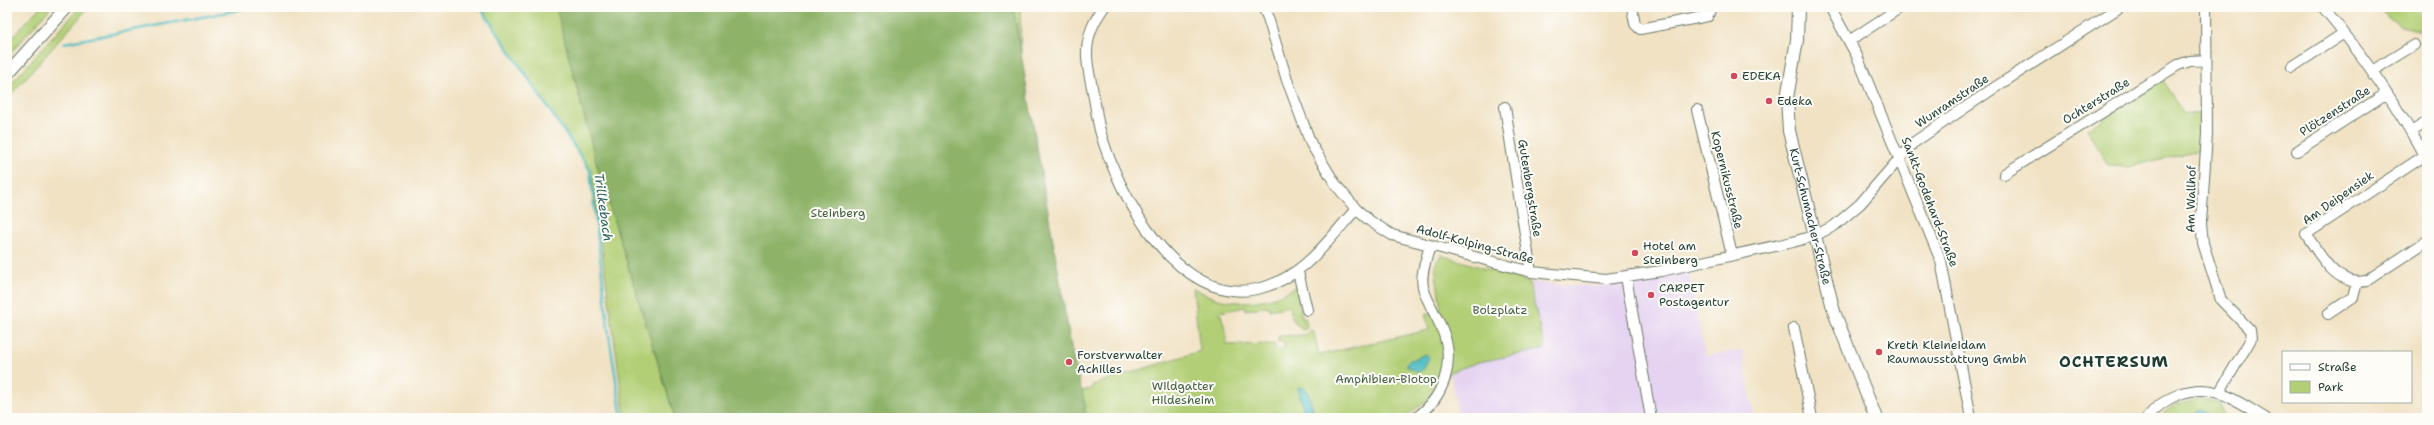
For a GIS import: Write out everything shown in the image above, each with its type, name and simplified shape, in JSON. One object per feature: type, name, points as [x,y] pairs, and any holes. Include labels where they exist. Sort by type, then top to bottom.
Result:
[{"type":"main road","points":[[7,74],[67,7]]},
{"type":"main road","name":"Kurt-Schumacher-Straße","points":[[1798,7],[1797,40],[1787,98],[1788,120],[1839,327],[1876,418]]},
{"type":"street","points":[[1104,7],[1091,26],[1086,52],[1101,134],[1117,177],[1146,229],[1168,255],[1197,279],[1226,290],[1256,289],[1298,272],[1356,209]]},
{"type":"street","name":"Adolf-Kolping-Straße","points":[[1263,7],[1270,24],[1287,80],[1311,144],[1336,185],[1356,209],[1370,221],[1392,235],[1531,272],[1583,278],[1626,277],[1793,242],[1816,235]]},
{"type":"street","points":[[1632,7],[1635,24],[1640,29],[1708,16],[1711,7]]},
{"type":"street","name":"Sankt-Godehard-Straße","points":[[1830,7],[1849,41],[1899,158],[1942,266],[1971,418]]},
{"type":"street","points":[[1849,41],[1901,7]]},
{"type":"street","name":"Wunramstraße","points":[[1816,235],[1840,222],[1860,204],[1913,143],[1981,96],[2120,7]]},
{"type":"street","name":"Am Wallhof","points":[[2206,7],[2207,134],[2200,223],[2203,243],[2221,300],[2250,330],[2251,339],[2219,393]]},
{"type":"street","name":"Plötzenstraße","points":[[2323,7],[2372,71],[2426,158]]},
{"type":"street","points":[[2292,67],[2344,33]]},
{"type":"street","name":"Plötzenstraße","points":[[2372,71],[2414,45]]},
{"type":"street","name":"Ochterstraße","points":[[2004,174],[2178,65],[2190,61],[2206,60]]},
{"type":"street","name":"Plötzenstraße","points":[[2297,151],[2387,93]]},
{"type":"street","name":"Gutenbergstraße","points":[[1504,107],[1531,272]]},
{"type":"street","name":"Kopernikusstraße","points":[[1697,110],[1732,255]]},
{"type":"street","points":[[2411,132],[2427,122]]},
{"type":"street","name":"Am Deipensiek","points":[[2357,283],[2330,270],[2306,234],[2426,158]]},
{"type":"street","points":[[2328,314],[2353,297],[2357,283],[2366,281],[2427,241]]},
{"type":"street","points":[[1416,418],[1429,408],[1443,388],[1447,367],[1442,330],[1423,285],[1424,266],[1430,245]]},
{"type":"street","points":[[1298,272],[1306,310]]},
{"type":"street","points":[[1626,277],[1650,418]]},
{"type":"street","points":[[1794,328],[1812,418]]},
{"type":"street","points":[[2147,418],[2159,405],[2179,394],[2206,391],[2219,393],[2266,418]]},
{"type":"shaded area","points":[[1689,272],[1705,356],[1742,350],[1754,418],[1459,418],[1450,372],[1479,362],[1544,349],[1529,282],[1570,286],[1614,285]]},
{"type":"green space","points":[[40,7],[51,7],[7,57],[7,43]]},
{"type":"green space","points":[[80,7],[89,7],[7,99],[7,88]]},
{"type":"green space","points":[[481,7],[556,7],[598,169],[675,418],[625,418],[591,170]]},
{"type":"green space","name":"Steinberg","points":[[556,7],[1013,7],[1073,358],[1085,404],[1085,418],[675,418],[598,169]]},
{"type":"green space","points":[[1013,7],[1020,7],[1021,52]]},
{"type":"green space","points":[[2376,7],[2427,7],[2427,33],[2401,27]]},
{"type":"green space","points":[[2163,80],[2183,113],[2201,114],[2200,150],[2128,167],[2108,166],[2087,129]]},
{"type":"green space","points":[[1441,255],[1529,282],[1545,349],[1479,362],[1450,372],[1429,399],[1404,418],[1085,418],[1082,391],[1093,388],[1092,385],[1200,351],[1193,288],[1218,299],[1248,302],[1269,299],[1296,286],[1302,318],[1305,318],[1307,326],[1304,330],[1302,330],[1292,319],[1290,306],[1269,310],[1268,306],[1245,310],[1245,307],[1220,312],[1226,331],[1226,345],[1275,344],[1275,350],[1284,350],[1284,342],[1278,342],[1278,336],[1304,335],[1311,330],[1314,332],[1319,355],[1429,330],[1425,314],[1441,310],[1435,265]]},
{"type":"green space","points":[[2201,399],[2219,402],[2224,418],[2157,418],[2176,404]]},
{"type":"water","points":[[1426,354],[1429,357],[1424,369],[1418,372],[1406,366],[1408,361]]},
{"type":"water","points":[[1298,387],[1304,388],[1308,391],[1315,418],[1305,418]]},
{"type":"water","points":[[2202,410],[2214,418],[2193,418],[2196,411]]},
{"type":"waterway","points":[[64,43],[255,7]]},
{"type":"waterway","name":"Trillkebach","points":[[480,7],[590,170],[609,335],[622,418]]},
{"type":"place","name":"EDEKA","points":[[1734,76]]},
{"type":"place","name":"Edeka","points":[[1769,101]]},
{"type":"place","name":"Hotel am Steinberg","points":[[1635,253]]},
{"type":"place","name":"CARPET Postagentur","points":[[1651,295]]},
{"type":"place","name":"Kreth Kleineidam Raumausstattung Gmbh","points":[[1879,352]]},
{"type":"place","name":"Forstverwalter Achilles","points":[[1069,362]]},
{"type":"district","name":"OCHTERSUM","points":[[2114,361]]},
{"type":"park label","name":"Bolzplatz","points":[[1500,310]]},
{"type":"park label","name":"Amphibien-Biotop","points":[[1386,379]]},
{"type":"park label","name":"Wildgatter Hildesheim","points":[[1183,393]]}]
